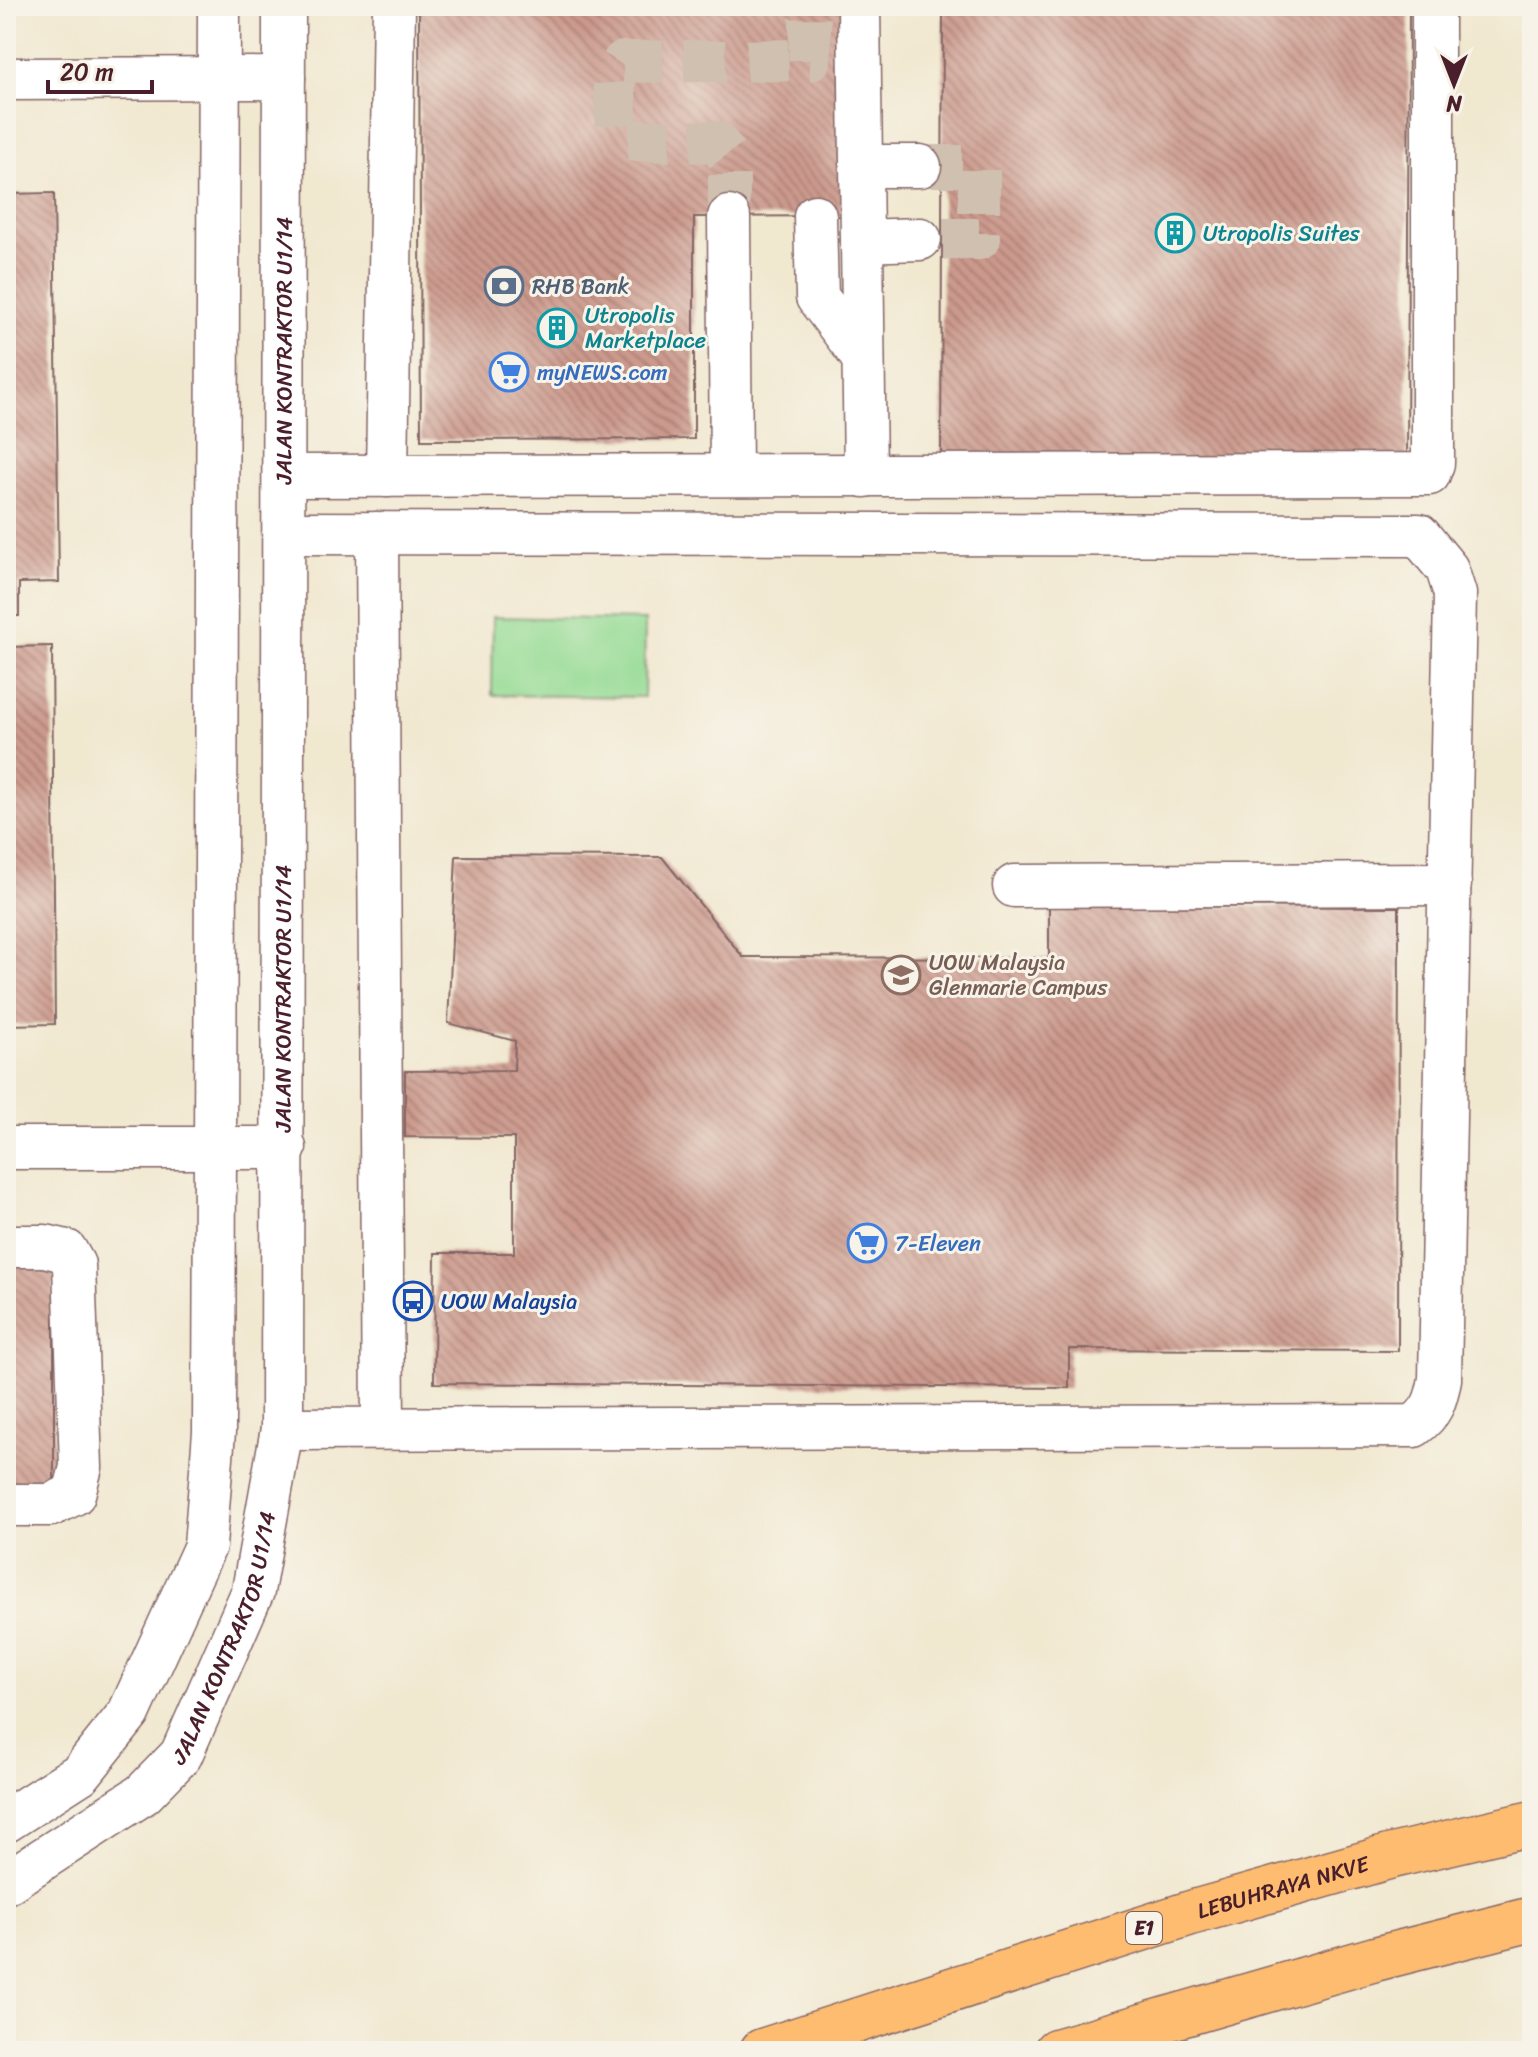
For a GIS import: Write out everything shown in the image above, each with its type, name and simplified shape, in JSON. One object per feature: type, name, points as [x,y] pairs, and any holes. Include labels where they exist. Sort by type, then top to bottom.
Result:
[{"type":"highway","name":"LEBUHRAYA NKVE","points":[[762,2051],[1194,1912],[1392,1856],[1532,1823]]},
{"type":"highway","points":[[1056,2051],[1375,1959],[1532,1919]]},
{"type":"street","name":"JALAN KONTRAKTOR U1/14","points":[[6,1821],[81,1773],[129,1713],[205,1546],[214,1432],[219,6]]},
{"type":"street","name":"JALAN KONTRAKTOR U1/14","points":[[6,1883],[143,1794],[181,1755],[253,1591],[282,1429],[285,1148],[284,6]]},
{"type":"street","points":[[387,476],[394,6]]},
{"type":"street","points":[[859,6],[865,476]]},
{"type":"street","points":[[285,476],[1429,474],[1433,463],[1433,6]]},
{"type":"street","points":[[6,79],[284,78]]},
{"type":"street","points":[[862,166],[920,166]]},
{"type":"street","points":[[815,216],[817,297],[863,358]]},
{"type":"street","points":[[729,217],[731,473]]},
{"type":"street","points":[[862,241],[920,239]]},
{"type":"street","points":[[282,1429],[1414,1426],[1427,1416],[1436,1402],[1440,1379],[1455,594],[1447,569],[1419,535],[285,533]]},
{"type":"street","points":[[377,533],[383,1427]]},
{"type":"street","points":[[1014,886],[1450,884]]},
{"type":"street","points":[[6,1148],[285,1148]]},
{"type":"street","points":[[6,1246],[45,1246],[66,1251],[74,1265],[81,1467],[74,1494],[51,1505],[6,1505]]},
{"type":"green space","points":[[493,617],[645,620],[644,697],[492,695]]},
{"type":"building","name":"Utropolis Marketplace","points":[[419,6],[842,6],[843,216],[694,217],[694,439],[421,440]]},
{"type":"building","name":"Utropolis Suites","points":[[943,6],[1409,6],[1407,463],[941,461]]},
{"type":"building","points":[[54,193],[59,582],[19,583],[19,616],[6,616],[6,194]]},
{"type":"building","points":[[52,646],[55,1024],[6,1025],[6,647]]},
{"type":"building","points":[[456,856],[662,857],[743,957],[1049,958],[1049,906],[1399,907],[1398,1351],[1069,1349],[1069,1388],[434,1383],[435,1253],[514,1253],[514,1138],[405,1137],[405,1071],[514,1070],[515,1041],[448,1023]]},
{"type":"building","points":[[6,1266],[54,1266],[54,1487],[6,1488]]},
{"type":"tunnel","points":[[729,217],[729,158],[717,142],[626,140],[617,131],[614,77],[623,62],[810,60],[810,6]]},
{"type":"tunnel","points":[[920,166],[979,166],[979,239],[920,239]]},
{"type":"place","name":"Utropolis Suites","points":[[1175,233]]},
{"type":"place","name":"RHB Bank","points":[[504,286]]},
{"type":"place","name":"Utropolis Marketplace","points":[[557,328]]},
{"type":"place","name":"myNEWS.com","points":[[509,372]]},
{"type":"place","name":"UOW Malaysia Glenmarie Campus","points":[[901,975]]},
{"type":"place","name":"7-Eleven","points":[[867,1243]]},
{"type":"place","name":"UOW Malaysia","points":[[413,1301]]}]
